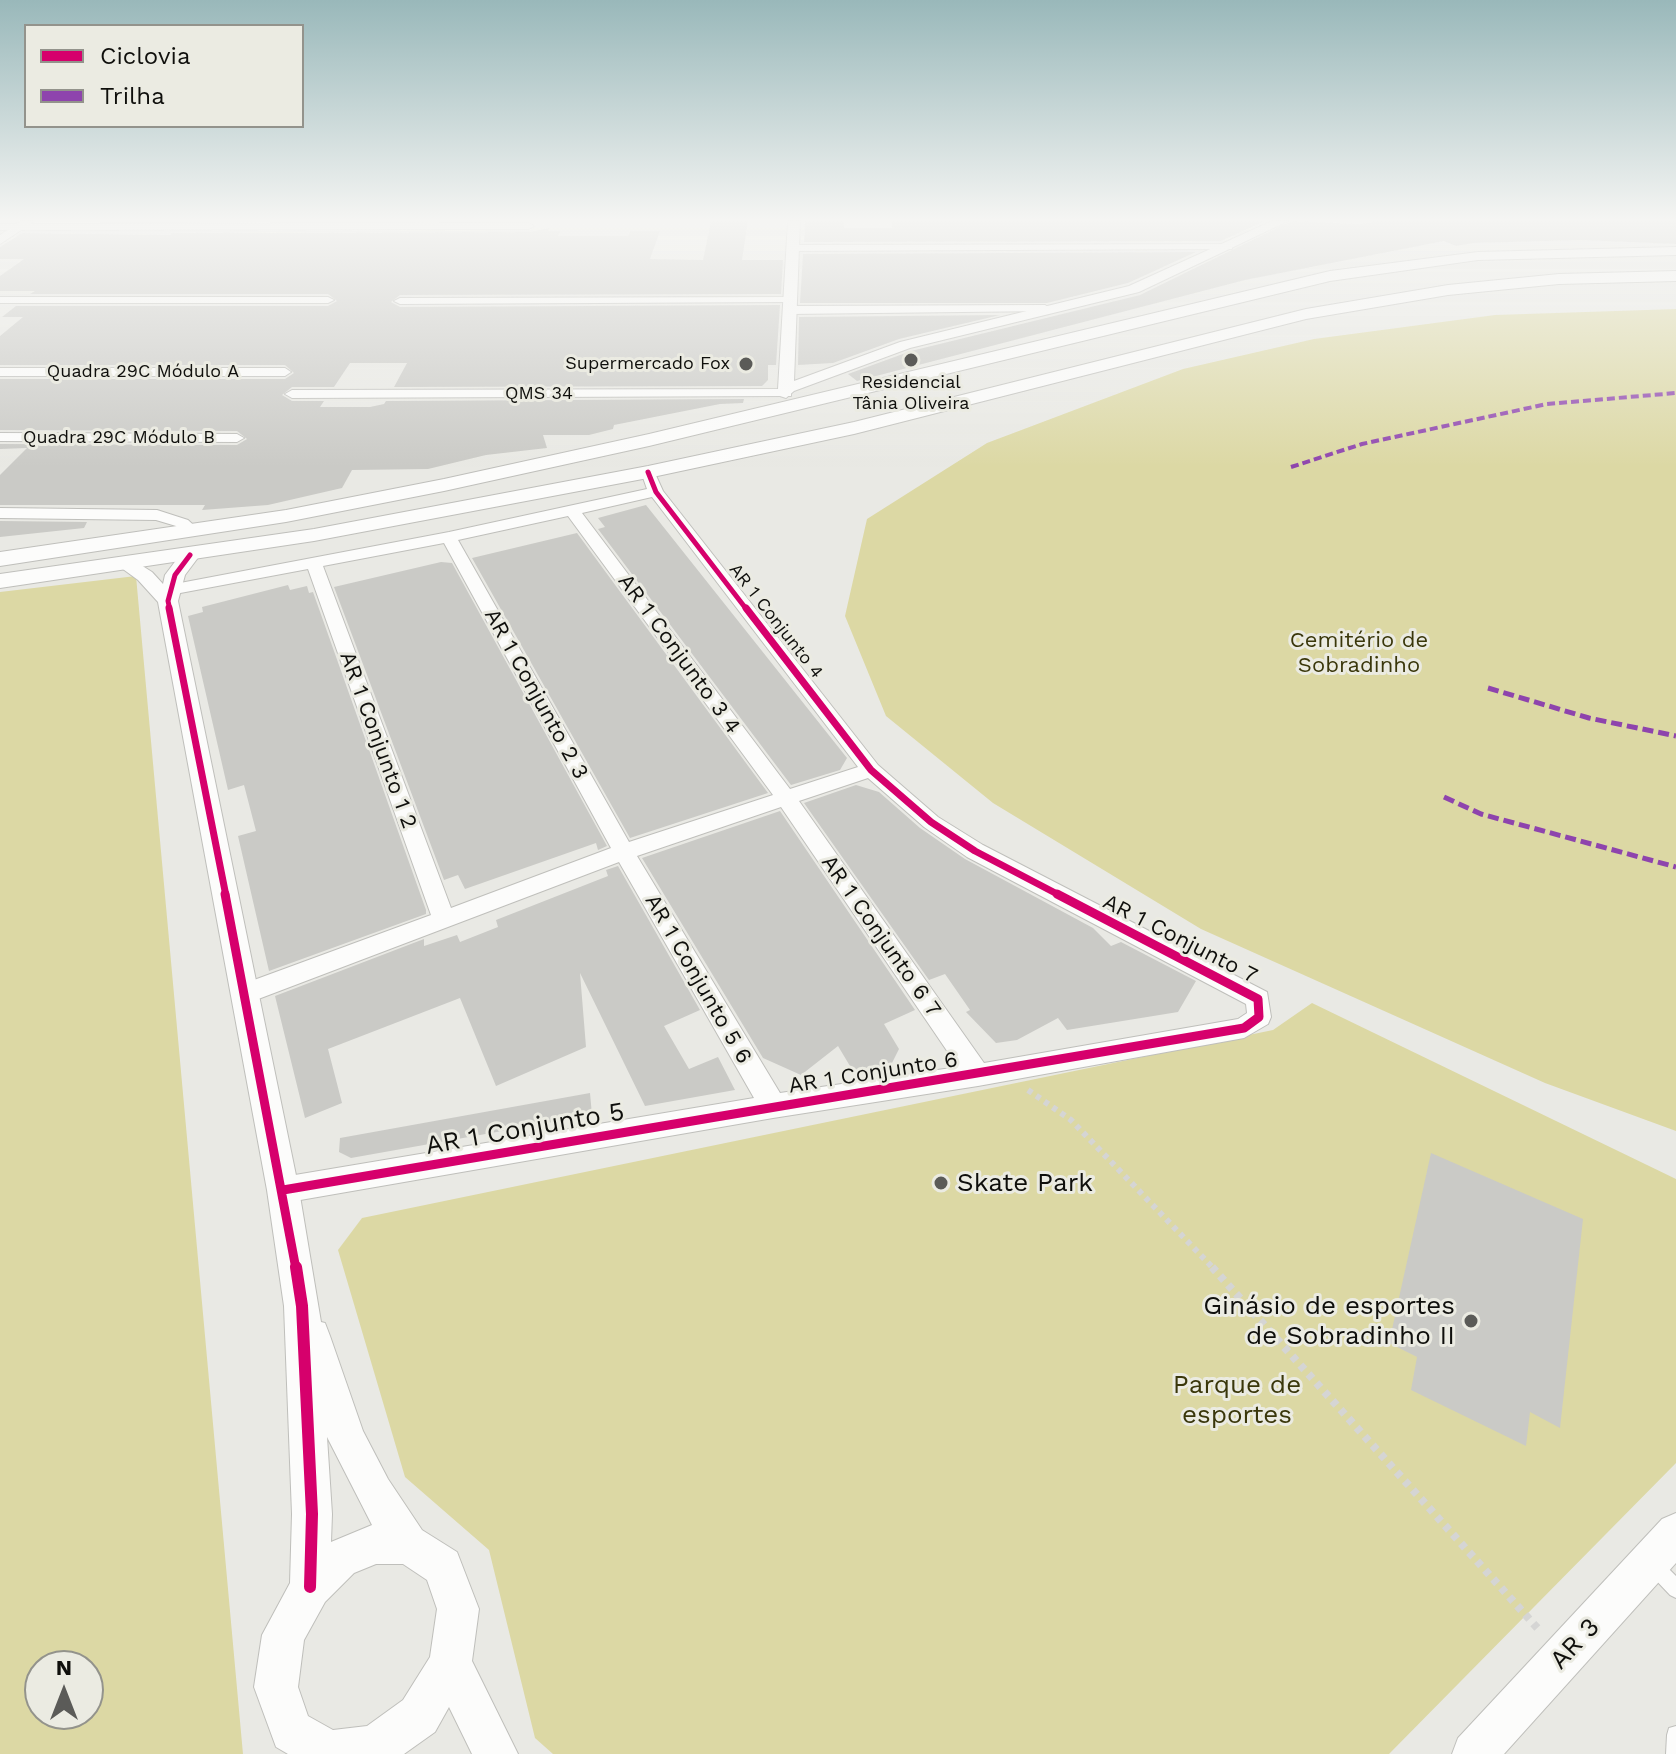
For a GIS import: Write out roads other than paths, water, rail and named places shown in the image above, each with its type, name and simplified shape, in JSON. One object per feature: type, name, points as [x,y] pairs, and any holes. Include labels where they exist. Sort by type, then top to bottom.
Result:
[{"type":"main road","points":[[0,559],[286,516],[587,454],[1211,303]]},
{"type":"main road","points":[[0,581],[190,555],[451,511],[648,472],[854,428],[1306,314],[1372,303]]},
{"type":"main road","points":[[959,364],[995,363],[1010,369],[1017,380],[999,392]]},
{"type":"main road","points":[[648,472],[638,459],[639,451],[649,440]]},
{"type":"main road","points":[[587,454],[603,461],[604,472],[593,482]]},
{"type":"street","points":[[581,303],[1045,309]]},
{"type":"street","points":[[772,410],[786,391],[905,345],[1072,303]]},
{"type":"street","points":[[786,391],[790,305]]},
{"type":"street","name":"Quadra 29C Módulo A","points":[[0,372],[285,372]]},
{"type":"street","points":[[786,391],[824,397]]},
{"type":"street","name":"QMS 34","points":[[292,394],[786,391]]},
{"type":"street","name":"Quadra 29C Módulo B","points":[[0,437],[237,438]]},
{"type":"street","name":"AR 1 Conjunto 4","points":[[648,472],[656,492],[871,770]]},
{"type":"street","points":[[165,594],[656,492]]},
{"type":"street","name":"AR 1 Conjunto 3 4","points":[[572,510],[785,797]]},
{"type":"street","points":[[0,513],[157,515],[182,523],[192,531]]},
{"type":"street","name":"AR 1 Conjunto 2 3","points":[[449,537],[624,852]]},
{"type":"street","points":[[165,594],[190,555]]},
{"type":"street","name":"AR 1 Conjunto 1 2","points":[[314,563],[443,918]]},
{"type":"street","points":[[126,564],[165,594],[283,1190],[302,1306],[312,1514],[310,1587]]},
{"type":"street","points":[[244,994],[624,852],[871,770]]},
{"type":"street","name":"AR 1 Conjunto 7","points":[[871,770],[931,822],[975,851],[1258,999],[1259,1017],[1244,1028],[990,1073]]},
{"type":"street","name":"AR 1 Conjunto 6 7","points":[[785,797],[990,1073]]},
{"type":"street","name":"AR 1 Conjunto 5 6","points":[[624,852],[773,1106]]},
{"type":"street","name":"AR 1 Conjunto 6","points":[[773,1106],[990,1073]]},
{"type":"street","name":"AR 1 Conjunto 5","points":[[283,1190],[773,1106]]},
{"type":"street","points":[[302,1306],[347,1439],[374,1493],[408,1544],[443,1566],[458,1609],[450,1664],[419,1716],[375,1748],[329,1753],[292,1731],[276,1687],[283,1635],[310,1587],[340,1559],[375,1544],[408,1544]]},
{"type":"street","name":"AR 3","points":[[1474,1754],[1563,1657],[1667,1561]]},
{"type":"street","points":[[450,1664],[496,1754]]},
{"type":"lane","points":[[1675,1754],[1676,1735]]},
{"type":"place","name":"Residencial Tânia Oliveira","points":[[911,360]]},
{"type":"place","name":"Supermercado Fox","points":[[746,364]]},
{"type":"place","name":"Skate Park","points":[[941,1183]]},
{"type":"place","name":"Ginásio de esportes de Sobradinho II","points":[[1471,1321]]},
{"type":"park label","name":"Cemitério de Sobradinho","points":[[1359,654]]},
{"type":"park label","name":"Parque de esportes","points":[[1237,1400]]}]
